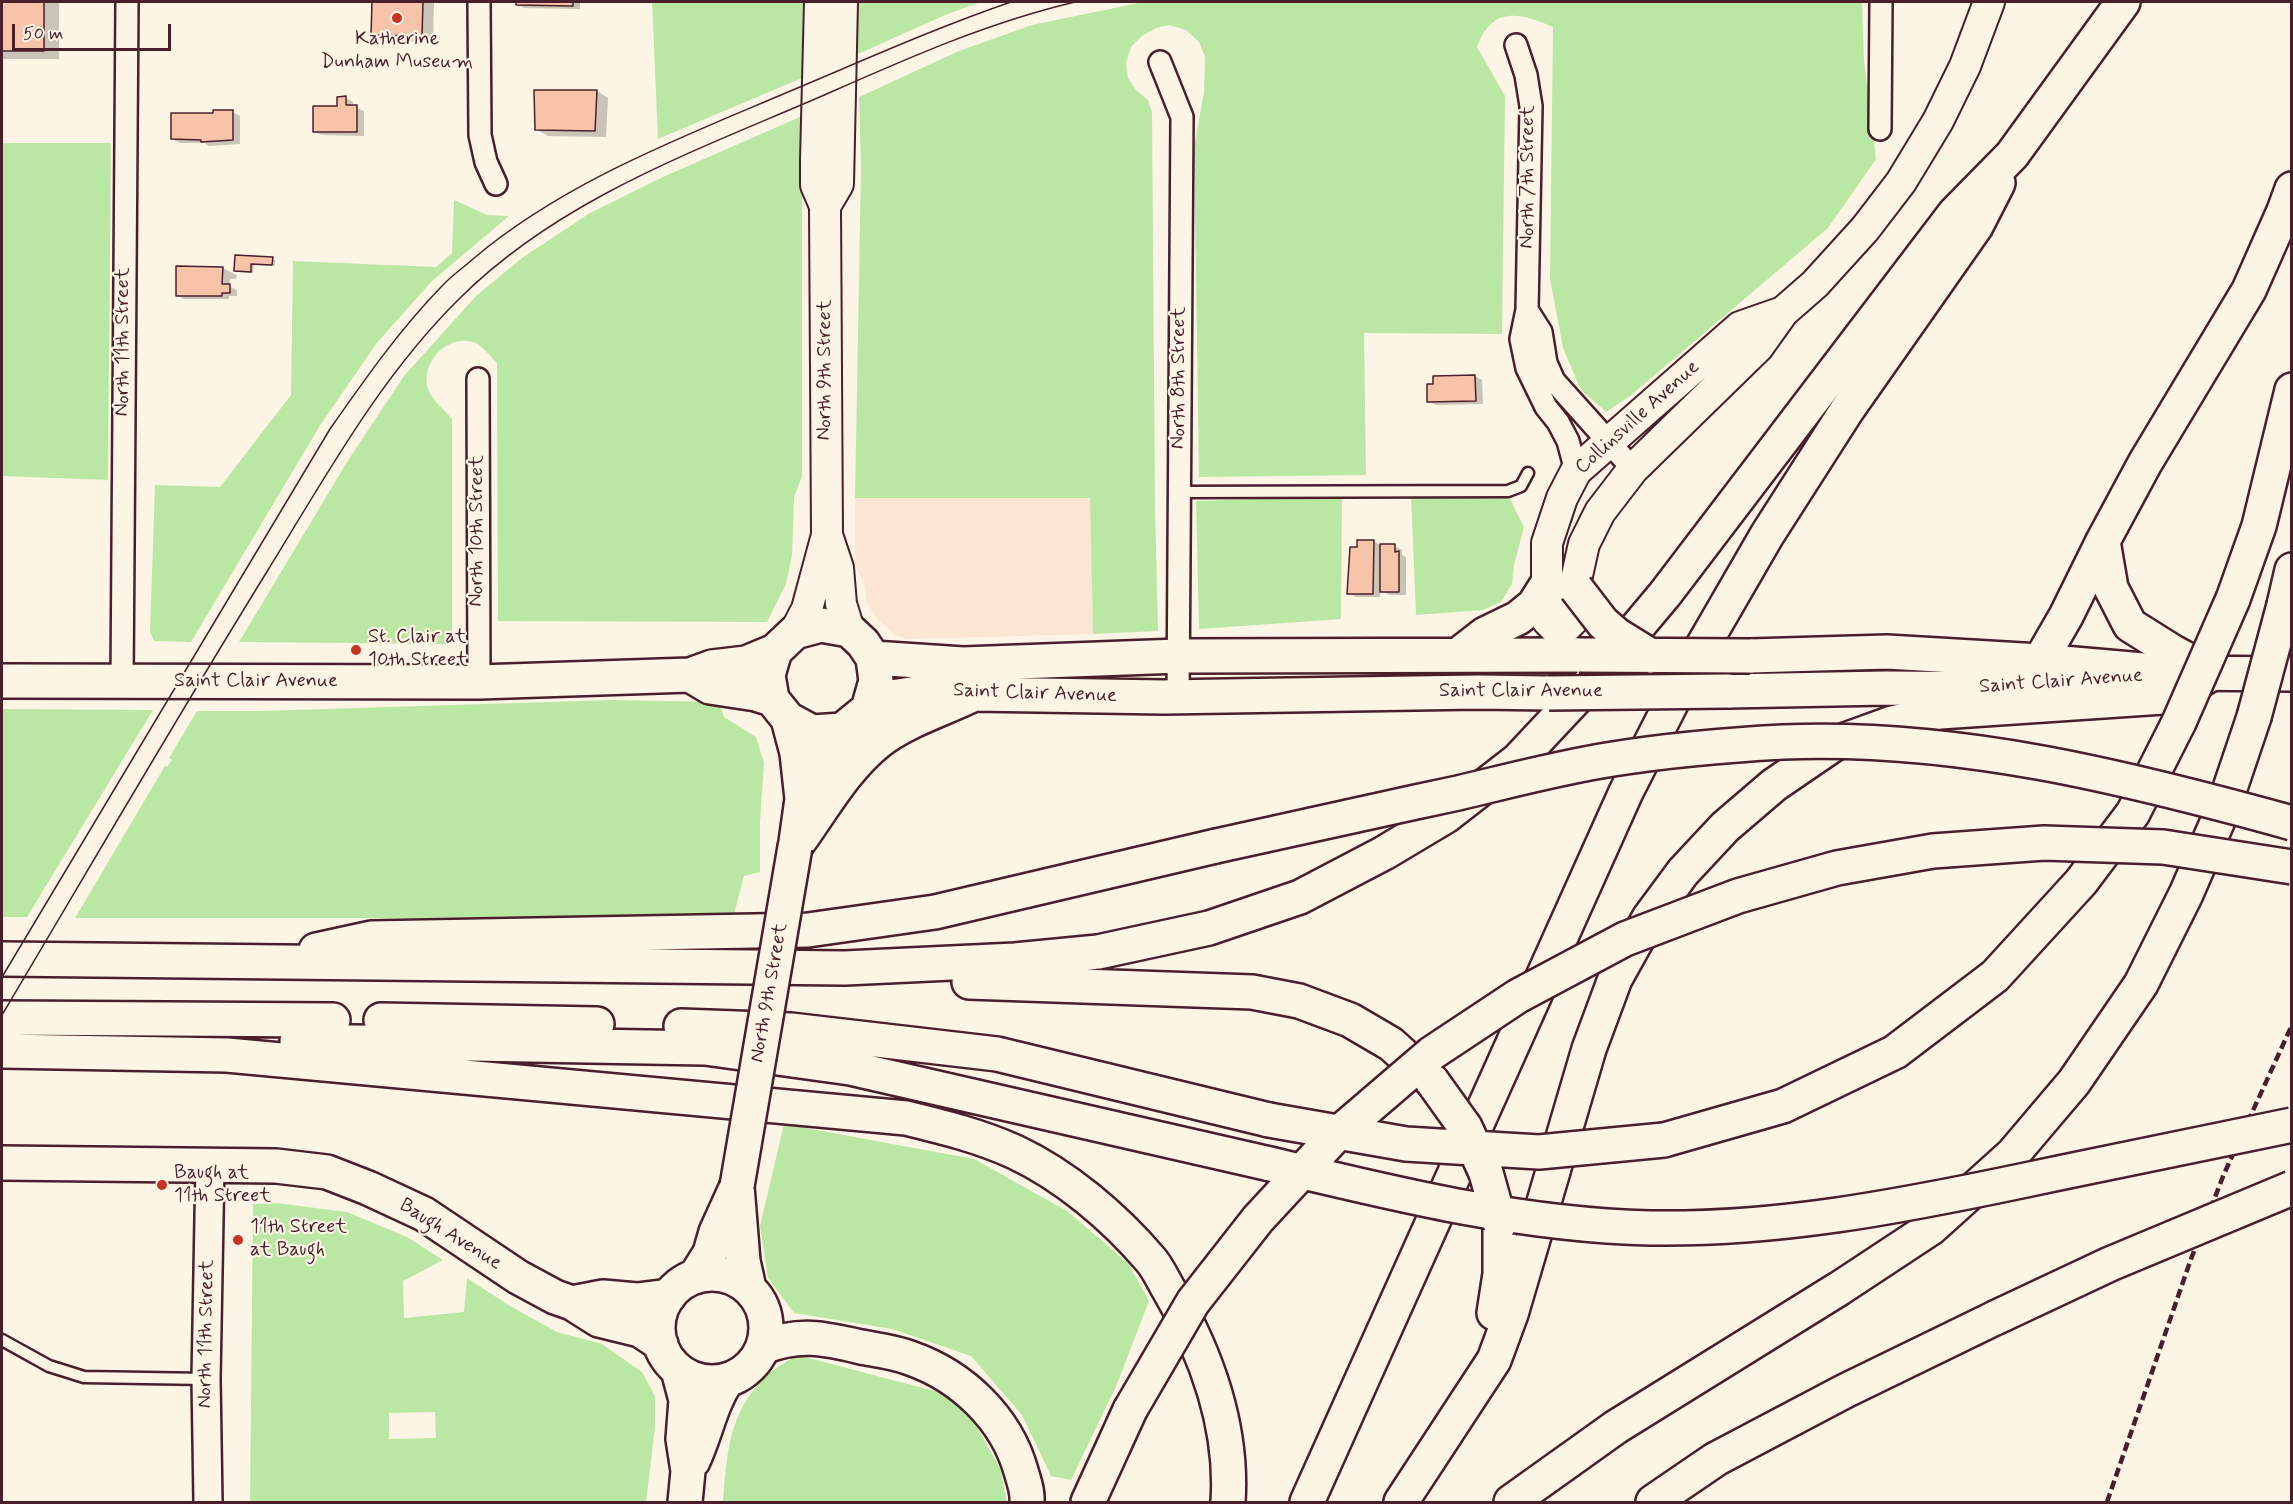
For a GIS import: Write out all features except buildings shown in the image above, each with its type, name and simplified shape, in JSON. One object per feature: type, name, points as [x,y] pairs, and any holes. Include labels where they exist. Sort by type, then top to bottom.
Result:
[{"type":"main road","name":"North 9th Street","points":[[785,642],[807,609],[827,535],[825,206],[816,186],[820,2]]},
{"type":"main road","name":"North 9th Street","points":[[825,206],[838,184],[842,2]]},
{"type":"main road","name":"Collinsville Avenue","points":[[1561,587],[1600,512],[1633,469],[1758,347],[1783,312],[1815,284],[1865,230],[1901,182],[1938,121],[1956,84],[1989,2]]},
{"type":"main road","points":[[2,959],[845,968],[1016,960],[1098,952],[1209,928],[1300,897],[1384,853],[1446,816],[1518,760],[1592,681],[1672,584],[1955,213],[2012,155],[2123,2]]},
{"type":"main road","points":[[1307,1503],[1626,792],[1682,682],[1767,535],[1847,410],[1976,226],[2012,155]]},
{"type":"main road","points":[[2010,689],[2040,661],[2066,615],[2145,463],[2249,290],[2292,189]]},
{"type":"main road","name":"Collinsville Avenue","points":[[1564,661],[1575,618],[1561,587],[1547,543],[1562,498],[1576,471],[1607,441],[1740,327],[1783,312]]},
{"type":"main road","points":[[2,1018],[502,1021],[791,1030],[997,1054],[1269,1120],[1406,1144],[1539,1152],[1664,1140],[1783,1106],[1895,1052],[1995,976],[2081,882],[2133,813],[2179,722],[2233,599],[2259,526],[2292,390]]},
{"type":"main road","name":"North 9th Street","points":[[827,535],[838,568],[841,604],[849,630]]},
{"type":"main road","points":[[1401,1503],[1494,1360],[1510,1314],[1589,1049],[1615,979],[1649,918],[1683,872],[1725,827],[1774,785],[1834,744],[1892,723],[1940,711],[2163,697],[2190,687],[2212,673],[2130,625],[2110,588],[2103,541]]},
{"type":"main road","points":[[1511,1503],[1616,1427],[1840,1288],[1931,1228],[2013,1154],[2074,1082],[2141,984],[2186,894],[2223,809],[2254,717],[2292,570]]},
{"type":"main road","points":[[1458,655],[1485,634],[1518,618],[1534,604],[1561,587],[1617,635],[1652,656]]},
{"type":"main road","points":[[821,625],[849,630],[864,643],[873,658],[876,681],[868,709],[842,730],[812,732],[780,709],[768,675],[785,642],[821,625]]},
{"type":"main road","name":"Saint Clair Avenue","points":[[2,681],[479,682],[690,675],[712,667],[746,663],[785,642]]},
{"type":"main road","name":"Saint Clair Avenue","points":[[873,658],[963,664],[1179,656],[1458,655],[1564,661],[1652,656],[1887,652],[2040,661],[2177,673],[2292,674]]},
{"type":"main road","name":"Saint Clair Avenue","points":[[1564,661],[1608,691],[2010,689],[2177,673]]},
{"type":"main road","name":"Saint Clair Avenue","points":[[868,709],[891,697],[931,691],[974,694],[1178,697],[1478,692],[1564,661]]},
{"type":"main road","name":"Saint Clair Avenue","points":[[690,675],[710,687],[756,694],[780,709]]},
{"type":"main road","points":[[795,847],[850,771],[879,741],[974,694]]},
{"type":"main road","name":"North 9th Street","points":[[749,1288],[742,1261],[737,1186],[802,799],[797,753],[780,709]]},
{"type":"main road","name":"North 9th Street","points":[[802,799],[829,748],[842,730]]},
{"type":"main road","points":[[257,963],[371,938],[808,930],[935,912],[1216,846],[1611,759],[1693,748],[1785,742],[1871,743],[1992,753],[2089,771],[2184,793],[2292,823]]},
{"type":"main road","points":[[1088,1503],[1130,1410],[1193,1302],[1258,1219],[1334,1137],[1432,1053],[1518,996],[1625,939],[1738,896],[1837,868],[1933,851],[2044,843],[2163,847],[2292,867]]},
{"type":"main road","points":[[845,968],[904,980],[1252,992],[1299,1000],[1350,1020],[1391,1044],[1432,1081],[1465,1127],[1486,1173],[1500,1223],[1500,1274],[1493,1318],[1468,1401]]},
{"type":"main road","points":[[2,1036],[705,1048],[850,1068],[1270,1164],[1399,1196],[1524,1218],[1648,1228],[1736,1226],[1829,1218],[1908,1204],[2292,1125]]},
{"type":"main road","points":[[2,1051],[227,1055],[906,1118],[958,1131],[1016,1152],[1065,1182],[1104,1212],[1152,1260],[1186,1319],[1215,1386],[1230,1474],[1228,1503]]},
{"type":"main road","name":"Baugh Avenue","points":[[2,1163],[276,1166],[327,1172],[424,1214],[518,1277],[555,1297],[572,1303],[599,1320],[640,1330],[669,1357]]},
{"type":"main road","name":"North 9th Street","points":[[682,1286],[710,1253],[716,1232],[737,1186]]},
{"type":"main road","points":[[1653,1503],[1716,1459],[1845,1391],[2110,1264],[2292,1188]]},
{"type":"main road","points":[[572,1303],[603,1297],[645,1300],[708,1275],[727,1276],[749,1288],[757,1298],[765,1316],[766,1335],[763,1347],[749,1368],[727,1380],[701,1381],[669,1357]]},
{"type":"main road","points":[[682,1286],[659,1319],[658,1331],[686,1400],[683,1439],[688,1471],[685,1503]]},
{"type":"main road","points":[[763,1347],[797,1337],[830,1340],[910,1358],[957,1381],[988,1409],[1016,1452],[1028,1494],[1027,1503]]},
{"type":"main road","points":[[688,1471],[703,1441],[714,1402],[727,1380]]},
{"type":"street","name":"North 11th Street","points":[[122,682],[127,2]]},
{"type":"street","points":[[479,2],[480,135],[486,162],[496,184]]},
{"type":"street","points":[[1880,129],[1881,2]]},
{"type":"street","name":"North 7th Street","points":[[1516,45],[1526,75],[1531,106],[1527,310],[1521,339],[1527,368],[1546,407],[1558,422],[1568,441],[1576,471]]},
{"type":"street","name":"North 8th Street","points":[[1160,62],[1182,117],[1178,697]]},
{"type":"street","points":[[1527,310],[1541,332],[1546,363],[1554,381],[1633,469]]},
{"type":"street","name":"North 10th Street","points":[[478,379],[479,682]]},
{"type":"street","name":"North 11th Street","points":[[208,1503],[206,1379],[210,1165]]},
{"type":"lane","points":[[1180,492],[1508,490],[1521,486],[1528,473]]},
{"type":"lane","points":[[2,1340],[49,1366],[84,1377],[206,1379]]},
{"type":"shaded area","points":[[855,498],[1091,498],[1093,634],[908,639],[895,635],[876,618],[867,602],[864,583],[855,566]]},
{"type":"green space","points":[[652,2],[803,2],[802,78],[658,139]]},
{"type":"green space","points":[[857,2],[981,2],[945,15],[856,55]]},
{"type":"green space","points":[[1143,2],[1862,2],[1864,60],[1876,159],[1828,228],[1630,396],[1606,412],[1581,390],[1563,348],[1550,279],[1553,27],[1518,16],[1499,19],[1490,24],[1477,47],[1505,96],[1502,334],[1364,333],[1366,475],[1199,477],[1194,147],[1204,92],[1205,57],[1199,42],[1186,30],[1169,25],[1156,28],[1142,36],[1131,47],[1126,63],[1128,78],[1136,90],[1148,100],[1152,112],[1158,631],[1093,634],[1090,498],[855,498],[861,167],[859,97],[959,51],[1032,25]]},
{"type":"green space","points":[[802,116],[802,476],[794,498],[792,555],[786,584],[767,622],[498,621],[497,363],[479,345],[467,341],[448,345],[441,350],[434,357],[427,375],[428,390],[452,419],[452,643],[239,642],[347,462],[404,376],[476,296],[522,258],[590,213],[663,177]]},
{"type":"green space","points":[[2,143],[111,143],[108,480],[2,476]]},
{"type":"green space","points":[[454,200],[487,215],[509,216],[432,281],[376,344],[321,424],[191,642],[154,641],[150,632],[155,485],[220,487],[291,395],[293,261],[436,267],[452,253]]},
{"type":"green space","points":[[1342,496],[1341,619],[1199,629],[1196,501]]},
{"type":"green space","points":[[1411,496],[1509,497],[1524,527],[1514,565],[1512,584],[1501,602],[1483,610],[1416,615]]},
{"type":"green space","points":[[612,700],[719,702],[724,717],[756,737],[764,763],[760,822],[760,872],[744,876],[734,914],[408,918],[75,918],[165,766],[167,767],[172,760],[169,758],[197,711]]},
{"type":"green space","points":[[2,709],[153,710],[27,917],[2,917]]},
{"type":"green space","points":[[784,1124],[974,1159],[1067,1211],[1128,1263],[1149,1301],[1117,1384],[1071,1480],[1051,1476],[1022,1415],[971,1356],[892,1329],[794,1313],[768,1278],[760,1226]]},
{"type":"green space","points":[[276,1203],[347,1212],[407,1237],[443,1260],[403,1281],[404,1318],[464,1312],[467,1278],[510,1306],[557,1332],[602,1344],[642,1372],[655,1396],[655,1427],[646,1502],[250,1502],[253,1204]],"holes":[[[435,1412],[436,1438],[389,1439],[389,1413]]]},
{"type":"green space","points":[[797,1355],[942,1393],[973,1420],[1000,1468],[1007,1502],[723,1502],[728,1451],[737,1419],[744,1405],[753,1390],[766,1376]]},
{"type":"tram line","points":[[2,977],[330,429],[397,337],[446,282],[508,232],[545,207],[624,164],[899,45],[1011,2]]},
{"type":"tram line","points":[[2,1015],[200,681],[333,464],[379,394],[404,361],[459,299],[498,264],[540,233],[584,205],[630,181],[726,137],[947,43],[1010,20],[1075,2]]},
{"type":"railway","points":[[2107,1502],[2191,1259],[2224,1174],[2292,1025]]},
{"type":"place","name":"Katherine Dunham Museum","points":[[397,18]]},
{"type":"place","name":"St. Clair at 10th Street","points":[[356,650]]},
{"type":"place","name":"Baugh at 11th Street","points":[[162,1185]]},
{"type":"place","name":"11th Street at Baugh","points":[[238,1240]]}]
